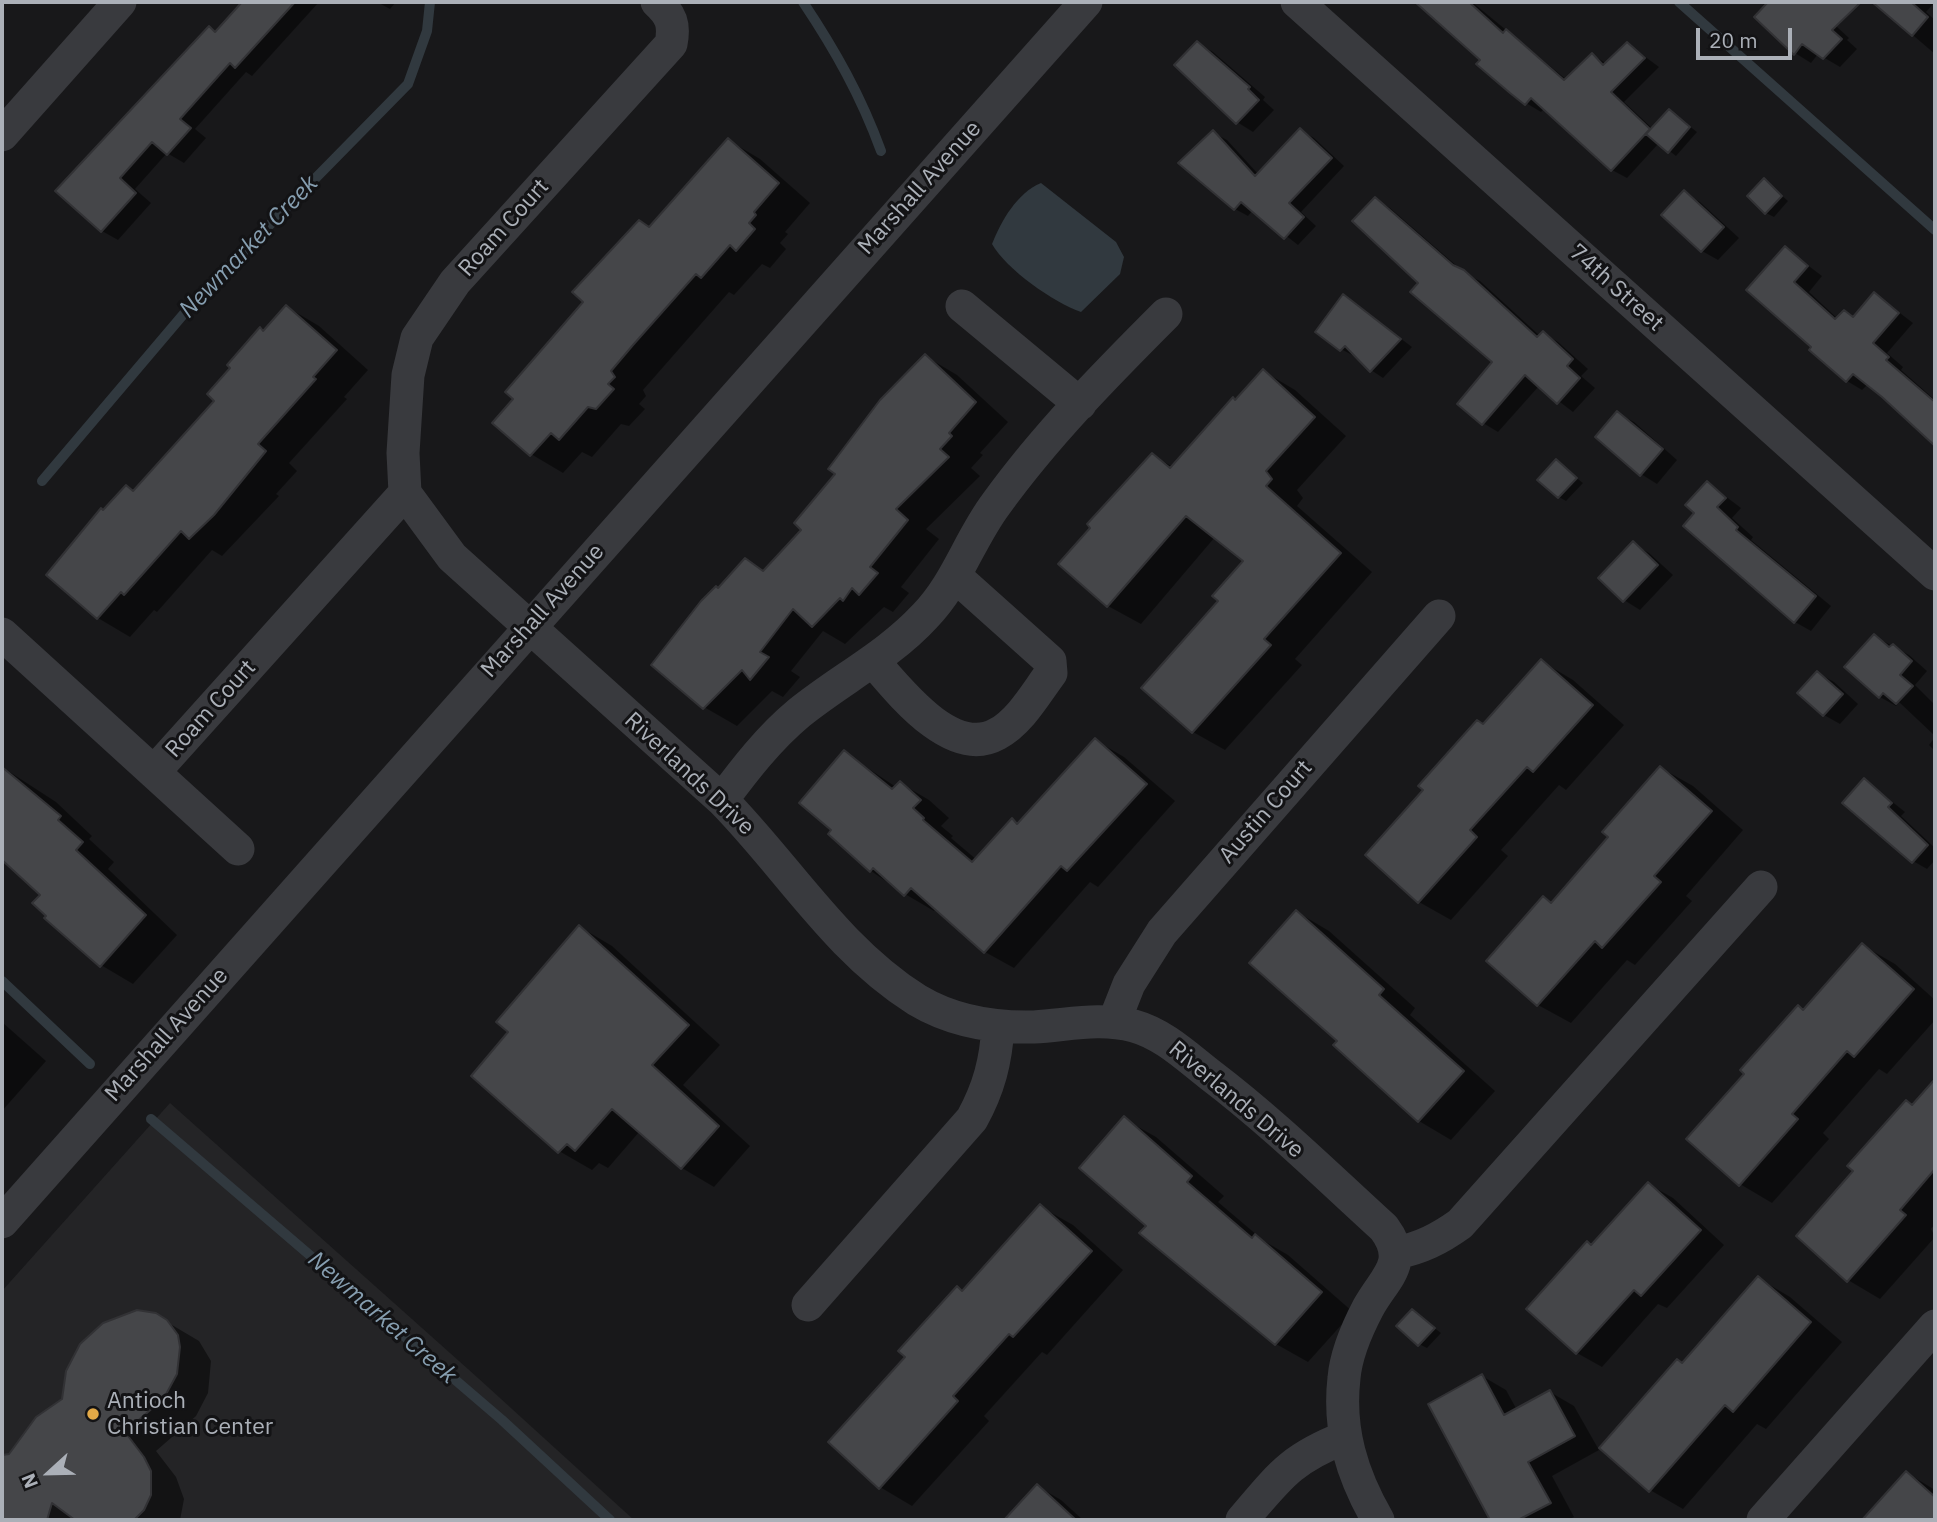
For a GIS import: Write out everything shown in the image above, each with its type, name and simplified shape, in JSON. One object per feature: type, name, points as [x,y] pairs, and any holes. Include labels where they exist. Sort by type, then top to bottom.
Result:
[{"type":"street","points":[[2,135],[120,2]]},
{"type":"street","name":"Roam Court","points":[[2,634],[153,772],[405,493],[406,401],[416,338],[455,282],[671,44],[674,29],[670,14],[657,2]]},
{"type":"street","name":"Marshall Avenue","points":[[2,1222],[1086,2]]},
{"type":"street","name":"74th Street","points":[[1297,2],[1935,575]]},
{"type":"street","points":[[962,306],[1080,404]]},
{"type":"street","points":[[722,800],[770,740],[798,714],[874,662],[928,613],[956,576],[980,526],[998,500],[1080,404],[1166,314]]},
{"type":"street","points":[[405,493],[452,557],[528,628]]},
{"type":"street","points":[[874,662],[927,718],[956,737],[976,740],[995,736],[1007,727],[1051,673],[1050,661],[956,576]]},
{"type":"street","name":"Austin Court","points":[[1114,1022],[1129,984],[1162,932],[1439,616]]},
{"type":"street","name":"Riverlands Drive","points":[[528,628],[722,800],[756,835],[814,909],[845,942],[880,973],[937,1010],[975,1023],[1036,1027],[1089,1020],[1114,1022],[1137,1027],[1167,1041],[1245,1102],[1384,1228],[1393,1241],[1396,1253]]},
{"type":"street","points":[[153,772],[239,849]]},
{"type":"street","points":[[1378,1520],[1361,1491],[1344,1438],[1342,1418],[1348,1357],[1362,1319],[1393,1271],[1396,1253],[1419,1248],[1460,1224],[1761,887]]},
{"type":"street","points":[[808,1305],[972,1119],[990,1080],[996,1059],[998,1026]]},
{"type":"street","points":[[1763,1520],[1935,1326]]},
{"type":"street","points":[[1242,1520],[1288,1467],[1310,1451],[1344,1438]]},
{"type":"shaded area","points":[[1041,183],[1116,242],[1124,257],[1120,274],[1081,312],[1032,284],[1008,264],[992,244],[1000,226],[1017,201]]},
{"type":"shaded area","points":[[170,1103],[634,1520],[2,1520],[2,1291]]},
{"type":"building","points":[[242,2],[295,2],[235,68],[230,63],[180,119],[191,128],[167,155],[152,142],[120,178],[136,193],[101,232],[55,191],[209,26],[215,32]]},
{"type":"building","points":[[1415,2],[1469,2],[1503,33],[1506,29],[1564,80],[1592,53],[1603,65],[1627,42],[1645,58],[1611,92],[1650,129],[1611,171],[1531,98],[1525,105],[1476,64],[1480,60]]},
{"type":"building","points":[[1768,2],[1861,2],[1832,30],[1842,39],[1823,59],[1802,44],[1794,55],[1754,17]]},
{"type":"building","points":[[1872,2],[1911,2],[1928,17],[1912,36]]},
{"type":"building","points":[[1197,41],[1250,87],[1248,89],[1259,100],[1236,124],[1174,65]]},
{"type":"building","points":[[1669,109],[1690,127],[1668,153],[1646,134]]},
{"type":"building","points":[[1300,128],[1332,158],[1289,203],[1304,217],[1284,239],[1241,202],[1234,210],[1178,163],[1213,130],[1255,176]]},
{"type":"building","points":[[728,138],[779,183],[754,212],[756,215],[749,223],[755,229],[736,251],[730,245],[701,278],[696,274],[633,345],[611,371],[615,377],[608,384],[614,389],[596,409],[588,407],[559,440],[551,433],[530,456],[492,423],[513,399],[505,392],[583,302],[572,292],[639,220],[649,227]]},
{"type":"building","points":[[1764,178],[1782,196],[1765,214],[1747,196]]},
{"type":"building","points":[[1684,190],[1724,227],[1701,252],[1661,215]]},
{"type":"building","points":[[1375,197],[1453,265],[1464,270],[1537,337],[1543,331],[1573,359],[1567,366],[1580,378],[1557,404],[1525,375],[1482,425],[1457,404],[1492,362],[1410,292],[1418,283],[1352,221]]},
{"type":"building","points":[[1785,246],[1808,266],[1794,282],[1835,319],[1844,310],[1853,317],[1874,292],[1899,313],[1873,343],[1889,357],[1886,360],[1935,402],[1935,446],[1853,374],[1846,382],[1746,290]]},
{"type":"building","points":[[1343,294],[1401,339],[1370,372],[1345,346],[1340,351],[1315,332]]},
{"type":"building","points":[[286,305],[337,350],[313,377],[316,379],[258,444],[266,451],[214,515],[189,539],[181,531],[124,595],[121,592],[97,619],[46,575],[101,508],[103,510],[126,485],[133,491],[214,401],[207,394],[230,368],[227,365],[260,327],[263,331]]},
{"type":"building","points":[[925,354],[976,402],[949,433],[952,436],[940,449],[949,457],[896,509],[908,520],[870,567],[878,573],[859,595],[852,588],[843,601],[840,598],[812,627],[793,609],[760,652],[769,657],[750,680],[742,670],[703,709],[651,665],[701,601],[716,586],[718,588],[745,558],[763,571],[801,530],[794,523],[835,474],[828,469],[880,400]]},
{"type":"building","points":[[1263,369],[1315,417],[1266,471],[1272,479],[1266,486],[1341,553],[1264,639],[1271,645],[1192,733],[1141,688],[1218,601],[1212,596],[1243,561],[1186,516],[1107,607],[1058,564],[1090,528],[1087,524],[1152,453],[1170,468],[1233,397],[1235,400]]},
{"type":"building","points":[[1617,411],[1663,449],[1640,476],[1595,437]]},
{"type":"building","points":[[1556,459],[1577,478],[1558,498],[1537,480]]},
{"type":"building","points":[[1707,481],[1726,498],[1717,507],[1738,527],[1736,530],[1816,596],[1794,623],[1683,526],[1694,513],[1685,505]]},
{"type":"building","points":[[1633,541],[1658,565],[1623,602],[1598,578]]},
{"type":"building","points":[[1874,634],[1889,647],[1893,644],[1912,661],[1900,675],[1913,686],[1896,704],[1883,693],[1879,698],[1844,667]]},
{"type":"building","points":[[1541,659],[1593,705],[1533,772],[1527,767],[1470,830],[1477,837],[1418,903],[1365,855],[1423,790],[1418,786],[1477,720],[1483,724]]},
{"type":"building","points":[[1817,671],[1843,694],[1823,716],[1797,693]]},
{"type":"building","points":[[1095,738],[1147,784],[1067,871],[1061,866],[984,953],[911,888],[904,896],[873,868],[870,872],[828,834],[831,830],[799,803],[844,750],[892,789],[900,781],[921,800],[913,808],[923,820],[972,862],[1012,818],[1017,824]]},
{"type":"building","points":[[1660,766],[1712,811],[1654,876],[1661,882],[1602,948],[1595,941],[1537,1006],[1486,961],[1543,896],[1551,903],[1608,837],[1602,832]]},
{"type":"building","points":[[2,767],[61,816],[58,820],[83,842],[76,850],[146,915],[100,967],[44,918],[46,916],[32,903],[40,895],[2,860]]},
{"type":"building","points":[[1864,778],[1892,803],[1888,807],[1928,845],[1912,863],[1842,803]]},
{"type":"building","points":[[1296,910],[1384,989],[1379,995],[1464,1071],[1418,1122],[1333,1045],[1337,1041],[1249,963]]},
{"type":"building","points":[[579,925],[689,1025],[652,1065],[719,1126],[681,1169],[612,1109],[575,1151],[567,1144],[558,1153],[471,1076],[508,1032],[496,1022]]},
{"type":"building","points":[[1862,943],[1914,989],[1854,1057],[1847,1051],[1792,1114],[1798,1119],[1739,1186],[1686,1139],[1744,1074],[1740,1070],[1798,1005],[1803,1010]]},
{"type":"building","points":[[1935,1079],[1935,1169],[1900,1210],[1906,1215],[1847,1282],[1796,1236],[1853,1171],[1847,1166],[1906,1100],[1912,1105]]},
{"type":"building","points":[[1124,1116],[1192,1176],[1187,1182],[1252,1238],[1255,1234],[1322,1292],[1275,1345],[1139,1233],[1146,1226],[1079,1168]]},
{"type":"building","points":[[1648,1182],[1701,1230],[1641,1296],[1634,1290],[1576,1354],[1526,1309],[1587,1241],[1591,1245]]},
{"type":"building","points":[[1040,1204],[1092,1251],[1013,1337],[1009,1334],[953,1396],[958,1401],[879,1489],[828,1442],[905,1357],[898,1351],[957,1286],[962,1291]]},
{"type":"building","points":[[1758,1276],[1811,1322],[1733,1412],[1725,1405],[1649,1492],[1599,1448],[1677,1359],[1682,1363]]},
{"type":"building","points":[[1412,1309],[1435,1328],[1418,1346],[1396,1326]]},
{"type":"building","name":"Antioch Christian Center","points":[[137,1310],[156,1313],[167,1320],[178,1335],[180,1347],[177,1374],[164,1398],[125,1432],[151,1471],[151,1495],[144,1510],[134,1520],[75,1520],[52,1503],[47,1520],[2,1520],[2,1455],[9,1454],[36,1417],[62,1399],[66,1371],[80,1344],[103,1323]]},
{"type":"building","points":[[1482,1374],[1504,1415],[1550,1390],[1575,1436],[1528,1462],[1551,1503],[1518,1520],[1490,1520],[1428,1404]]},
{"type":"building","points":[[1906,1471],[1935,1497],[1935,1520],[1862,1520]]},
{"type":"building","points":[[1037,1484],[1076,1520],[1004,1520]]},
{"type":"waterway","name":"Newmarket Creek","points":[[42,481],[193,303],[408,84],[427,31],[430,2]]},
{"type":"waterway","points":[[803,2],[847,74],[881,151]]},
{"type":"waterway","points":[[1679,2],[1935,230]]},
{"type":"waterway","name":"Newmarket Creek","points":[[2,981],[90,1064]]},
{"type":"waterway","name":"Newmarket Creek","points":[[151,1119],[502,1420],[610,1520]]},
{"type":"place","name":"Antioch Christian Center","points":[[93,1414]]}]
